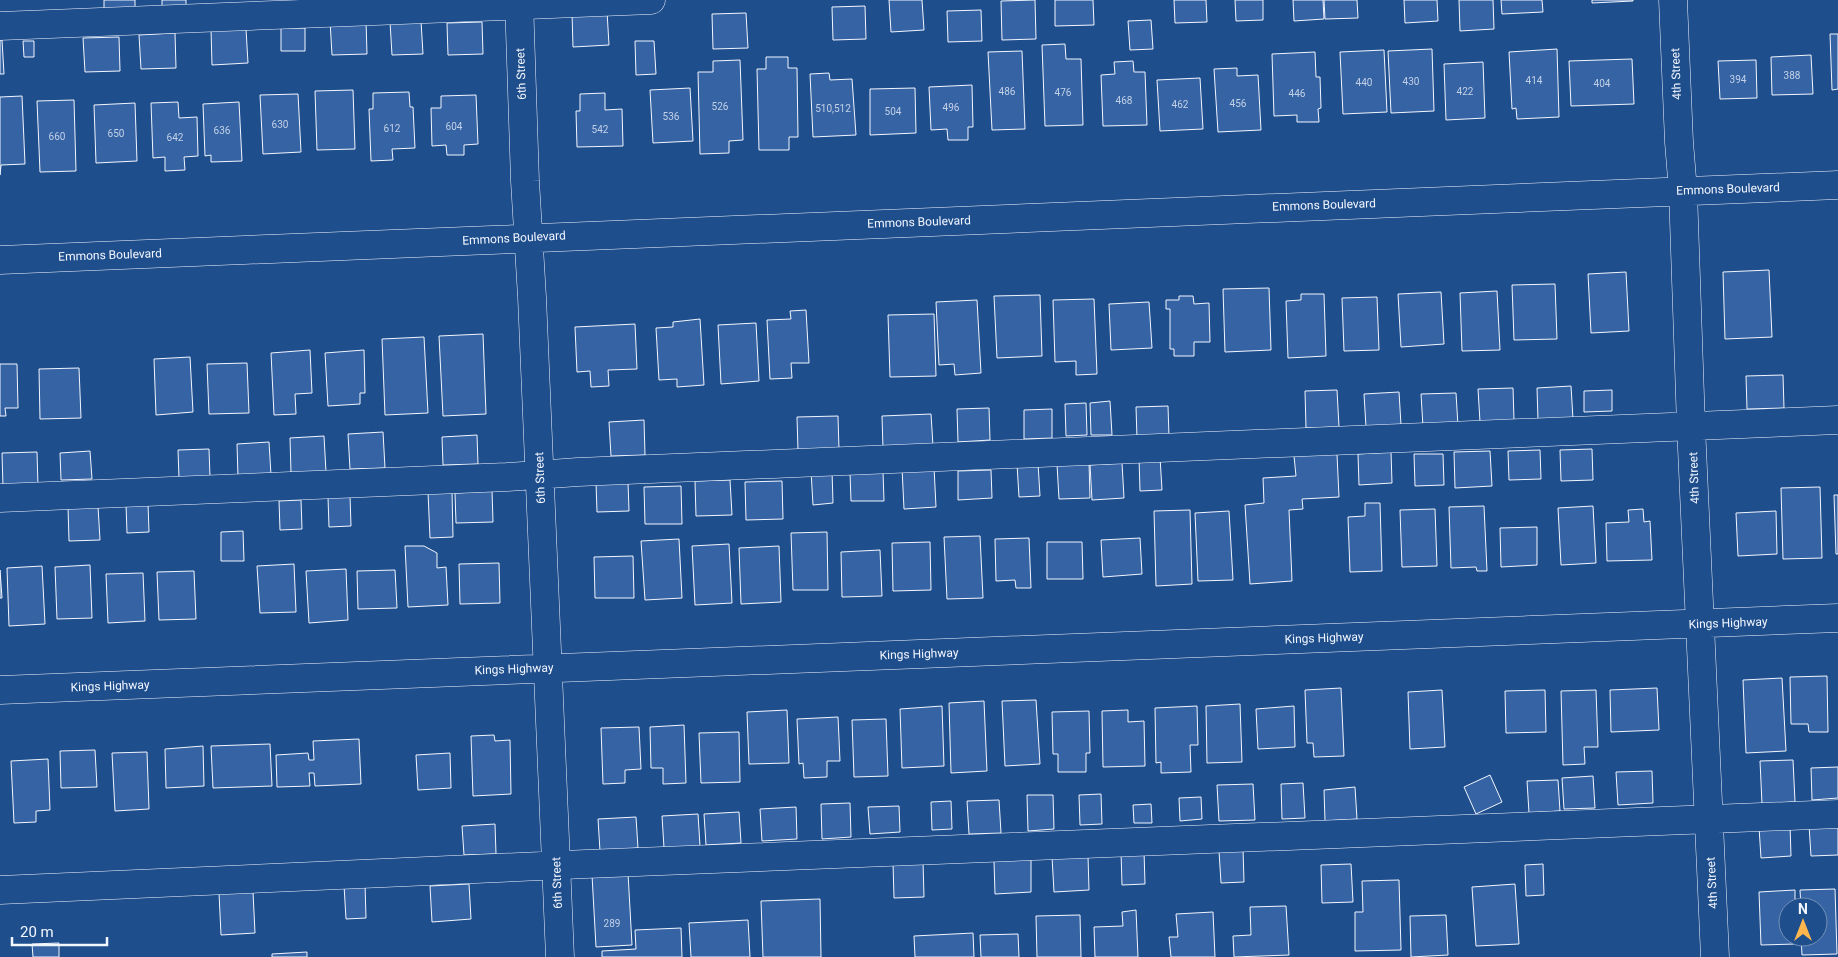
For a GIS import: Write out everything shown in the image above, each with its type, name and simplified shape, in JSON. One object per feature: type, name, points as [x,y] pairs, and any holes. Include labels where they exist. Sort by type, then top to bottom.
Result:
[{"type":"street","points":[[0,26],[519,3],[651,0]]},
{"type":"street","name":"4th Street","points":[[1673,0],[1683,191],[1691,426],[1715,957]]},
{"type":"street","name":"6th Street","points":[[519,3],[524,181],[532,297],[560,957]]},
{"type":"street","name":"Emmons Boulevard","points":[[0,260],[1838,185]]},
{"type":"street","points":[[0,498],[1838,420]]},
{"type":"street","name":"Kings Highway","points":[[0,690],[1838,618]]},
{"type":"street","points":[[0,890],[1838,814]]},
{"type":"building","points":[[104,0],[135,0],[135,9],[104,10]]},
{"type":"building","points":[[162,0],[186,0],[186,6],[162,6]]},
{"type":"building","points":[[889,0],[922,0],[924,30],[891,32]]},
{"type":"building","points":[[1035,0],[1036,39],[1002,40],[1001,1]]},
{"type":"building","points":[[1055,0],[1093,0],[1094,25],[1055,26]]},
{"type":"building","points":[[1174,0],[1206,0],[1207,22],[1175,23]]},
{"type":"building","points":[[1235,0],[1263,0],[1263,20],[1236,21]]},
{"type":"building","points":[[1293,0],[1323,0],[1324,19],[1294,21]]},
{"type":"building","points":[[1324,0],[1357,0],[1358,18],[1325,19]]},
{"type":"building","points":[[1404,0],[1437,0],[1438,21],[1405,23]]},
{"type":"building","points":[[1459,0],[1493,0],[1494,29],[1460,31]]},
{"type":"building","points":[[1501,0],[1542,0],[1543,12],[1502,14]]},
{"type":"building","points":[[1592,0],[1633,0],[1633,1],[1592,3]]},
{"type":"building","points":[[865,6],[866,39],[833,40],[832,7]]},
{"type":"building","points":[[981,10],[982,41],[948,42],[947,11]]},
{"type":"building","points":[[607,11],[609,45],[573,47],[572,13]]},
{"type":"building","points":[[746,13],[748,48],[713,49],[712,14]]},
{"type":"building","points":[[366,20],[367,54],[332,55],[330,21]]},
{"type":"building","points":[[1151,20],[1153,49],[1130,50],[1128,21]]},
{"type":"building","points":[[421,21],[423,54],[392,55],[390,22]]},
{"type":"building","points":[[482,22],[483,54],[448,55],[447,23]]},
{"type":"building","points":[[281,28],[305,28],[305,51],[281,51]]},
{"type":"building","points":[[246,29],[248,63],[212,65],[211,30]]},
{"type":"building","points":[[175,33],[176,68],[141,69],[139,35]]},
{"type":"building","points":[[1830,34],[1838,34],[1838,89],[1832,90]]},
{"type":"building","points":[[119,37],[120,71],[85,72],[83,38]]},
{"type":"building","points":[[0,40],[2,40],[4,74],[0,74]]},
{"type":"building","points":[[23,41],[34,41],[34,57],[24,57]]},
{"type":"building","points":[[635,41],[654,41],[656,74],[636,75]]},
{"type":"building","points":[[1065,44],[1066,59],[1081,59],[1083,125],[1045,126],[1042,45]]},
{"type":"building","points":[[1432,49],[1434,111],[1391,113],[1388,51]]},
{"type":"building","points":[[1557,49],[1559,117],[1517,119],[1516,108],[1512,109],[1509,52]]},
{"type":"building","points":[[1384,50],[1387,112],[1343,114],[1340,52]]},
{"type":"building","points":[[1022,51],[1025,129],[992,130],[988,52]]},
{"type":"building","points":[[1315,52],[1316,77],[1320,77],[1321,108],[1318,109],[1319,122],[1297,122],[1297,115],[1274,116],[1272,54]]},
{"type":"building","points":[[1811,55],[1813,94],[1772,95],[1771,57]]},
{"type":"building","points":[[766,57],[788,57],[788,68],[797,68],[798,137],[789,137],[789,150],[759,150],[757,69],[766,69]]},
{"type":"building","points":[[1632,59],[1634,104],[1571,106],[1569,61]]},
{"type":"building","points":[[740,60],[743,140],[729,141],[729,153],[700,154],[698,72],[713,72],[713,61]]},
{"type":"building","points":[[1756,60],[1757,98],[1720,99],[1718,61]]},
{"type":"building","points":[[1133,61],[1134,72],[1145,72],[1147,125],[1103,126],[1101,75],[1115,74],[1114,62]]},
{"type":"building","points":[[1483,62],[1485,118],[1446,120],[1444,64]]},
{"type":"building","points":[[1237,68],[1237,76],[1258,75],[1261,130],[1218,132],[1214,69]]},
{"type":"building","points":[[829,73],[830,80],[852,79],[856,135],[813,137],[810,74]]},
{"type":"building","points":[[1200,78],[1203,129],[1160,131],[1157,80]]},
{"type":"building","points":[[972,85],[973,127],[968,127],[968,140],[948,140],[947,129],[931,130],[929,87]]},
{"type":"building","points":[[690,88],[693,141],[653,143],[650,90]]},
{"type":"building","points":[[915,88],[916,133],[870,135],[870,89]]},
{"type":"building","points":[[353,90],[355,149],[317,150],[315,91]]},
{"type":"building","points":[[409,92],[410,107],[413,107],[415,148],[392,149],[393,160],[371,161],[369,109],[373,109],[373,93]]},
{"type":"building","points":[[605,93],[605,110],[622,109],[623,146],[577,147],[576,111],[580,111],[580,94]]},
{"type":"building","points":[[298,94],[301,152],[263,154],[260,95]]},
{"type":"building","points":[[476,95],[478,144],[464,145],[464,155],[447,155],[446,145],[432,146],[431,108],[441,108],[441,96]]},
{"type":"building","points":[[22,96],[25,164],[1,165],[0,175],[0,97]]},
{"type":"building","points":[[74,100],[76,171],[40,172],[37,101]]},
{"type":"building","points":[[178,102],[179,118],[197,117],[198,156],[184,157],[185,170],[165,171],[165,157],[153,158],[151,103]]},
{"type":"building","points":[[239,102],[242,161],[211,162],[211,155],[205,156],[203,104]]},
{"type":"building","points":[[135,103],[137,161],[96,163],[94,105]]},
{"type":"building","points":[[1769,270],[1772,337],[1725,339],[1723,272]]},
{"type":"building","points":[[1626,272],[1629,331],[1591,333],[1588,274]]},
{"type":"building","points":[[1555,284],[1557,339],[1514,340],[1512,285]]},
{"type":"building","points":[[1269,288],[1271,350],[1225,352],[1223,289]]},
{"type":"building","points":[[1497,291],[1500,350],[1462,351],[1460,293]]},
{"type":"building","points":[[1441,292],[1444,344],[1401,347],[1398,294]]},
{"type":"building","points":[[1301,294],[1324,294],[1326,356],[1288,358],[1286,301],[1301,300]]},
{"type":"building","points":[[1040,295],[1042,356],[997,358],[994,296]]},
{"type":"building","points":[[1179,296],[1193,296],[1194,304],[1209,303],[1210,342],[1194,342],[1194,356],[1174,356],[1174,349],[1170,349],[1170,309],[1166,309],[1166,300],[1179,300]]},
{"type":"building","points":[[1377,297],[1379,350],[1344,351],[1342,298]]},
{"type":"building","points":[[1094,299],[1097,374],[1076,375],[1076,361],[1055,362],[1053,300]]},
{"type":"building","points":[[977,300],[981,373],[955,375],[954,364],[939,365],[936,302]]},
{"type":"building","points":[[1149,302],[1152,348],[1111,350],[1109,304]]},
{"type":"building","points":[[806,310],[809,363],[791,363],[792,378],[770,379],[767,320],[791,319],[790,311]]},
{"type":"building","points":[[934,314],[936,376],[890,377],[888,315]]},
{"type":"building","points":[[700,319],[704,385],[677,387],[677,379],[659,380],[656,328],[673,327],[673,322]]},
{"type":"building","points":[[756,323],[759,381],[721,384],[718,325]]},
{"type":"building","points":[[635,324],[637,369],[608,370],[609,386],[591,387],[590,371],[577,372],[575,327]]},
{"type":"building","points":[[483,334],[486,414],[443,416],[439,336]]},
{"type":"building","points":[[424,337],[428,413],[385,415],[382,339]]},
{"type":"building","points":[[310,350],[312,393],[295,394],[296,414],[274,415],[271,353]]},
{"type":"building","points":[[364,350],[365,393],[360,393],[360,404],[328,406],[325,353]]},
{"type":"building","points":[[190,357],[193,412],[156,415],[154,359]]},
{"type":"building","points":[[247,363],[249,413],[209,414],[207,364]]},
{"type":"building","points":[[0,364],[17,364],[18,408],[5,408],[6,416],[0,416]]},
{"type":"building","points":[[79,368],[81,418],[40,419],[39,369]]},
{"type":"building","points":[[1783,375],[1784,408],[1747,409],[1746,376]]},
{"type":"building","points":[[1571,386],[1573,419],[1538,420],[1537,388]]},
{"type":"building","points":[[1513,388],[1514,420],[1480,422],[1478,389]]},
{"type":"building","points":[[1337,390],[1339,427],[1306,428],[1305,391]]},
{"type":"building","points":[[1612,390],[1612,411],[1584,412],[1584,391]]},
{"type":"building","points":[[1399,392],[1401,425],[1366,427],[1364,394]]},
{"type":"building","points":[[1456,393],[1458,426],[1423,427],[1421,394]]},
{"type":"building","points":[[1110,401],[1112,435],[1091,435],[1090,403]]},
{"type":"building","points":[[1086,403],[1087,435],[1066,436],[1065,404]]},
{"type":"building","points":[[1168,406],[1169,437],[1137,438],[1136,407]]},
{"type":"building","points":[[989,408],[990,440],[958,442],[957,409]]},
{"type":"building","points":[[1052,409],[1052,438],[1024,439],[1024,410]]},
{"type":"building","points":[[931,414],[933,446],[883,449],[882,416]]},
{"type":"building","points":[[838,416],[839,450],[798,451],[797,417]]},
{"type":"building","points":[[644,420],[645,455],[611,456],[609,422]]},
{"type":"building","points":[[383,432],[385,468],[350,469],[348,434]]},
{"type":"building","points":[[477,435],[478,464],[443,465],[442,437]]},
{"type":"building","points":[[324,436],[326,472],[291,473],[290,438]]},
{"type":"building","points":[[269,442],[271,475],[238,477],[237,444]]},
{"type":"building","points":[[209,449],[210,477],[179,478],[178,450]]},
{"type":"building","points":[[1592,449],[1593,480],[1561,481],[1560,450]]},
{"type":"building","points":[[1540,450],[1541,479],[1509,480],[1508,451]]},
{"type":"building","points":[[90,451],[92,479],[61,480],[60,453]]},
{"type":"building","points":[[1490,451],[1492,486],[1455,488],[1454,452]]},
{"type":"building","points":[[37,452],[38,486],[3,487],[2,453]]},
{"type":"building","points":[[1391,452],[1392,483],[1359,485],[1358,454]]},
{"type":"building","points":[[1337,454],[1339,497],[1302,499],[1303,509],[1289,510],[1292,581],[1250,584],[1245,505],[1264,503],[1263,478],[1296,476],[1294,456]]},
{"type":"building","points":[[1414,454],[1443,454],[1444,485],[1415,486]]},
{"type":"building","points":[[1160,457],[1162,490],[1140,491],[1139,458]]},
{"type":"building","points":[[1089,462],[1090,498],[1059,499],[1057,464]]},
{"type":"building","points":[[1038,463],[1040,496],[1019,497],[1017,464]]},
{"type":"building","points":[[1122,463],[1124,498],[1092,500],[1090,465]]},
{"type":"building","points":[[934,467],[936,507],[904,509],[902,468]]},
{"type":"building","points":[[991,470],[992,498],[958,500],[958,471]]},
{"type":"building","points":[[811,471],[832,471],[833,503],[813,505]]},
{"type":"building","points":[[883,472],[884,501],[851,501],[850,473]]},
{"type":"building","points":[[730,480],[732,515],[696,516],[695,481]]},
{"type":"building","points":[[782,481],[783,519],[746,520],[745,482]]},
{"type":"building","points":[[596,482],[628,482],[629,511],[597,512]]},
{"type":"building","points":[[681,486],[682,524],[645,524],[644,487]]},
{"type":"building","points":[[1820,487],[1822,558],[1783,559],[1781,488]]},
{"type":"building","points":[[452,491],[453,537],[430,538],[428,492]]},
{"type":"building","points":[[492,491],[493,522],[456,523],[455,493]]},
{"type":"building","points":[[1834,495],[1838,495],[1838,554],[1836,554]]},
{"type":"building","points":[[350,496],[351,526],[329,527],[328,497]]},
{"type":"building","points":[[301,500],[302,529],[280,530],[279,501]]},
{"type":"building","points":[[148,503],[149,532],[127,533],[126,504]]},
{"type":"building","points":[[1365,503],[1380,503],[1382,571],[1350,572],[1348,517],[1365,516]]},
{"type":"building","points":[[98,506],[100,540],[69,541],[68,507]]},
{"type":"building","points":[[1484,506],[1487,571],[1477,571],[1476,567],[1451,568],[1449,507]]},
{"type":"building","points":[[1593,506],[1596,563],[1561,565],[1558,508]]},
{"type":"building","points":[[1435,509],[1437,566],[1402,567],[1400,510]]},
{"type":"building","points":[[1643,509],[1644,522],[1650,521],[1652,560],[1607,561],[1606,523],[1629,522],[1628,510]]},
{"type":"building","points":[[1190,510],[1192,584],[1156,586],[1154,511]]},
{"type":"building","points":[[1229,511],[1233,580],[1198,581],[1195,513]]},
{"type":"building","points":[[1776,511],[1777,554],[1738,556],[1736,513]]},
{"type":"building","points":[[1537,527],[1537,565],[1501,567],[1500,528]]},
{"type":"building","points":[[243,531],[244,561],[221,561],[221,532]]},
{"type":"building","points":[[827,532],[828,590],[793,590],[791,533]]},
{"type":"building","points":[[980,536],[983,598],[947,599],[944,537]]},
{"type":"building","points":[[1029,538],[1031,588],[1016,588],[1015,580],[996,581],[995,539]]},
{"type":"building","points":[[1140,538],[1142,574],[1103,577],[1101,540]]},
{"type":"building","points":[[679,539],[682,598],[645,600],[641,541]]},
{"type":"building","points":[[930,542],[931,590],[893,591],[892,543]]},
{"type":"building","points":[[1047,542],[1082,542],[1083,579],[1047,579]]},
{"type":"building","points":[[729,544],[732,603],[695,605],[692,546]]},
{"type":"building","points":[[405,546],[424,546],[437,553],[437,568],[446,567],[448,605],[408,607]]},
{"type":"building","points":[[779,546],[781,602],[741,604],[739,548]]},
{"type":"building","points":[[880,550],[882,596],[842,597],[841,552]]},
{"type":"building","points":[[633,556],[634,598],[595,598],[594,557]]},
{"type":"building","points":[[499,563],[500,603],[460,604],[459,564]]},
{"type":"building","points":[[294,564],[296,612],[260,613],[257,566]]},
{"type":"building","points":[[90,565],[92,618],[57,619],[55,567]]},
{"type":"building","points":[[42,566],[45,624],[9,626],[7,568]]},
{"type":"building","points":[[346,569],[348,620],[309,623],[306,571]]},
{"type":"building","points":[[0,570],[2,598],[0,598]]},
{"type":"building","points":[[395,570],[397,608],[358,609],[357,571]]},
{"type":"building","points":[[194,571],[196,619],[159,620],[157,572]]},
{"type":"building","points":[[143,573],[145,621],[108,623],[106,574]]},
{"type":"building","points":[[1827,676],[1828,732],[1809,732],[1808,724],[1791,724],[1790,677]]},
{"type":"building","points":[[1782,678],[1786,751],[1746,753],[1743,680]]},
{"type":"building","points":[[1341,688],[1344,756],[1314,757],[1313,743],[1307,743],[1305,690]]},
{"type":"building","points":[[1657,688],[1659,730],[1611,732],[1610,690]]},
{"type":"building","points":[[1442,690],[1445,747],[1410,749],[1408,692]]},
{"type":"building","points":[[1545,690],[1546,732],[1506,733],[1505,691]]},
{"type":"building","points":[[1596,690],[1598,747],[1584,747],[1585,764],[1563,765],[1561,691]]},
{"type":"building","points":[[1036,700],[1040,764],[1005,766],[1002,701]]},
{"type":"building","points":[[984,701],[987,771],[951,773],[949,703]]},
{"type":"building","points":[[1240,704],[1242,762],[1207,763],[1206,706]]},
{"type":"building","points":[[942,706],[944,766],[902,768],[900,709]]},
{"type":"building","points":[[1197,706],[1198,745],[1190,745],[1191,772],[1161,773],[1161,762],[1156,763],[1155,708]]},
{"type":"building","points":[[1294,706],[1295,747],[1258,749],[1256,709]]},
{"type":"building","points":[[787,710],[789,763],[749,764],[747,712]]},
{"type":"building","points":[[1128,710],[1128,722],[1144,721],[1145,766],[1103,767],[1102,711]]},
{"type":"building","points":[[1089,711],[1090,753],[1086,753],[1086,772],[1058,772],[1058,754],[1053,754],[1052,712]]},
{"type":"building","points":[[838,717],[840,761],[827,761],[827,777],[804,778],[803,763],[799,764],[797,719]]},
{"type":"building","points":[[886,719],[888,776],[854,777],[852,720]]},
{"type":"building","points":[[684,725],[686,783],[663,784],[663,768],[651,768],[650,727]]},
{"type":"building","points":[[639,727],[641,769],[625,770],[625,783],[603,784],[601,728]]},
{"type":"building","points":[[739,732],[740,782],[701,783],[699,733]]},
{"type":"building","points":[[494,735],[495,741],[510,740],[511,794],[473,796],[471,736]]},
{"type":"building","points":[[359,739],[361,784],[315,786],[314,773],[309,773],[310,786],[277,787],[276,755],[308,753],[309,760],[314,760],[313,741]]},
{"type":"building","points":[[270,744],[272,786],[213,788],[211,746]]},
{"type":"building","points":[[203,746],[204,786],[166,788],[165,749]]},
{"type":"building","points":[[95,750],[97,787],[61,788],[60,751]]},
{"type":"building","points":[[147,752],[149,809],[115,811],[112,753]]},
{"type":"building","points":[[450,753],[451,788],[418,790],[416,755]]},
{"type":"building","points":[[48,759],[50,810],[36,811],[36,822],[14,823],[11,761]]},
{"type":"building","points":[[1793,760],[1795,802],[1762,804],[1760,761]]},
{"type":"building","points":[[1838,767],[1838,798],[1812,800],[1811,768]]},
{"type":"building","points":[[1652,771],[1653,803],[1618,805],[1616,772]]},
{"type":"building","points":[[1490,775],[1502,802],[1476,814],[1464,787]]},
{"type":"building","points":[[1593,776],[1595,808],[1564,809],[1562,778]]},
{"type":"building","points":[[1558,780],[1560,811],[1529,813],[1527,781]]},
{"type":"building","points":[[1303,783],[1305,818],[1282,819],[1281,784]]},
{"type":"building","points":[[1253,784],[1255,820],[1219,821],[1217,785]]},
{"type":"building","points":[[1355,787],[1357,819],[1325,821],[1324,790]]},
{"type":"building","points":[[1101,794],[1102,824],[1080,825],[1079,795]]},
{"type":"building","points":[[1027,795],[1053,795],[1054,829],[1028,831]]},
{"type":"building","points":[[1201,797],[1202,819],[1180,821],[1179,798]]},
{"type":"building","points":[[999,800],[1001,833],[969,834],[967,801]]},
{"type":"building","points":[[951,801],[952,829],[932,830],[931,802]]},
{"type":"building","points":[[850,803],[851,837],[822,839],[821,804]]},
{"type":"building","points":[[1151,804],[1152,823],[1134,823],[1133,805]]},
{"type":"building","points":[[899,806],[900,832],[870,834],[868,807]]},
{"type":"building","points":[[796,807],[797,839],[762,841],[760,809]]},
{"type":"building","points":[[739,812],[741,843],[706,845],[704,814]]},
{"type":"building","points":[[698,814],[700,846],[664,848],[662,816]]},
{"type":"building","points":[[636,817],[638,848],[600,851],[598,819]]},
{"type":"building","points":[[1838,823],[1838,855],[1811,856],[1809,825]]},
{"type":"building","points":[[495,824],[496,854],[464,855],[462,826]]},
{"type":"building","points":[[1790,825],[1791,856],[1761,858],[1759,827]]},
{"type":"building","points":[[1243,849],[1244,882],[1221,883],[1219,851]]},
{"type":"building","points":[[1144,851],[1145,884],[1122,885],[1121,852]]},
{"type":"building","points":[[1088,856],[1089,890],[1054,892],[1052,857]]},
{"type":"building","points":[[1031,859],[1031,892],[995,894],[994,861]]},
{"type":"building","points":[[923,862],[924,897],[894,898],[893,863]]},
{"type":"building","points":[[1351,864],[1353,902],[1322,903],[1321,865]]},
{"type":"building","points":[[1543,864],[1544,895],[1526,896],[1525,865]]},
{"type":"building","points":[[628,873],[632,945],[596,947],[592,875]]},
{"type":"building","points":[[1399,880],[1401,950],[1355,951],[1355,912],[1363,912],[1362,881]]},
{"type":"building","points":[[365,884],[366,918],[346,919],[344,885]]},
{"type":"building","points":[[469,884],[471,919],[432,922],[430,886]]},
{"type":"building","points":[[1515,884],[1519,944],[1476,946],[1472,887]]},
{"type":"building","points":[[1835,889],[1837,954],[1802,955],[1802,947],[1828,947],[1828,897],[1800,897],[1800,890]]},
{"type":"building","points":[[1795,890],[1795,897],[1778,897],[1778,945],[1761,945],[1759,892]]},
{"type":"building","points":[[253,892],[255,933],[221,935],[219,893]]},
{"type":"building","points":[[820,899],[821,957],[763,957],[761,901]]},
{"type":"building","points":[[1286,906],[1289,955],[1234,957],[1233,936],[1251,935],[1250,907]]},
{"type":"building","points":[[1136,910],[1138,957],[1095,957],[1094,927],[1123,926],[1122,912]]},
{"type":"building","points":[[1213,912],[1215,957],[1171,957],[1169,937],[1178,937],[1176,914]]},
{"type":"building","points":[[1080,915],[1081,957],[1037,957],[1036,916]]},
{"type":"building","points":[[1446,915],[1448,955],[1411,957],[1410,916]]},
{"type":"building","points":[[748,920],[750,957],[691,957],[689,923]]},
{"type":"building","points":[[681,928],[682,957],[602,957],[602,951],[636,949],[635,930]]},
{"type":"building","points":[[973,933],[974,957],[915,957],[914,936]]},
{"type":"building","points":[[1018,934],[1019,957],[981,957],[980,935]]},
{"type":"building","points":[[59,943],[59,957],[33,957],[32,944]]},
{"type":"building","points":[[307,952],[307,957],[272,957],[272,954]]}]
